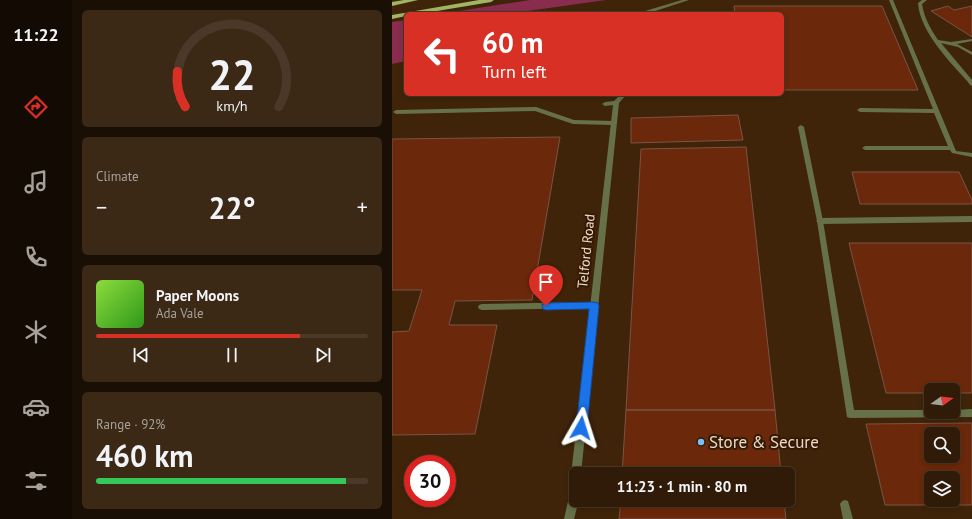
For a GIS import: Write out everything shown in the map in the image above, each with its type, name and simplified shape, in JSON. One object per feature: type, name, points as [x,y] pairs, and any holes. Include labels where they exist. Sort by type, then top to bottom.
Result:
[{"type":"main road","points":[[392,4],[415,0]]},
{"type":"main road","points":[[418,12],[491,0]]},
{"type":"main road","points":[[392,16],[404,14]]},
{"type":"street","points":[[605,104],[616,103],[622,96]]},
{"type":"street","name":"Telford Road","points":[[577,467],[616,103]]},
{"type":"street","points":[[820,221],[972,219]]},
{"type":"street","name":"Telford Road","points":[[569,519],[571,507]]},
{"type":"lane","points":[[647,12],[687,0]]},
{"type":"lane","points":[[891,0],[954,152],[972,155]]},
{"type":"lane","points":[[925,0],[920,2],[919,9],[937,41],[950,60],[971,83]]},
{"type":"lane","points":[[951,43],[972,40]]},
{"type":"lane","points":[[937,41],[960,46],[972,54]]},
{"type":"lane","points":[[396,112],[536,109],[573,122],[614,123]]},
{"type":"lane","points":[[860,110],[936,111]]},
{"type":"lane","points":[[801,127],[820,221],[850,414],[972,413]]},
{"type":"lane","points":[[865,148],[952,148]]},
{"type":"lane","points":[[482,307],[594,306]]},
{"type":"lane","points":[[845,504],[848,519]]},
{"type":"shaded area","points":[[530,0],[606,0],[520,12],[453,12]]},
{"type":"shaded area","points":[[404,20],[404,61],[392,64],[392,22]]},
{"type":"building","points":[[734,6],[882,6],[918,90],[784,90],[784,12],[735,12]]},
{"type":"building","points":[[948,6],[954,10],[972,6],[972,37],[931,11]]},
{"type":"building","points":[[738,115],[743,140],[631,143],[631,118]]},
{"type":"building","points":[[560,137],[532,300],[455,301],[449,325],[497,325],[475,434],[392,435],[392,332],[409,331],[422,290],[392,290],[392,139]]},
{"type":"building","points":[[746,147],[775,410],[626,410],[641,149]]},
{"type":"building","points":[[852,172],[959,172],[972,200],[972,204],[860,204]]},
{"type":"building","points":[[849,243],[972,243],[972,393],[960,393],[960,383],[924,383],[924,393],[886,393]]},
{"type":"building","name":"Store & Secure","points":[[626,410],[775,410],[780,467],[622,467]]},
{"type":"building","points":[[972,423],[972,505],[960,505],[960,471],[924,471],[924,505],[885,505],[866,424]]},
{"type":"building","points":[[620,507],[785,507],[786,519],[619,519]]},
{"type":"place","name":"Store & Secure","points":[[701,442]]},
{"type":"route","points":[[546,306],[594,306],[581,428]]}]
